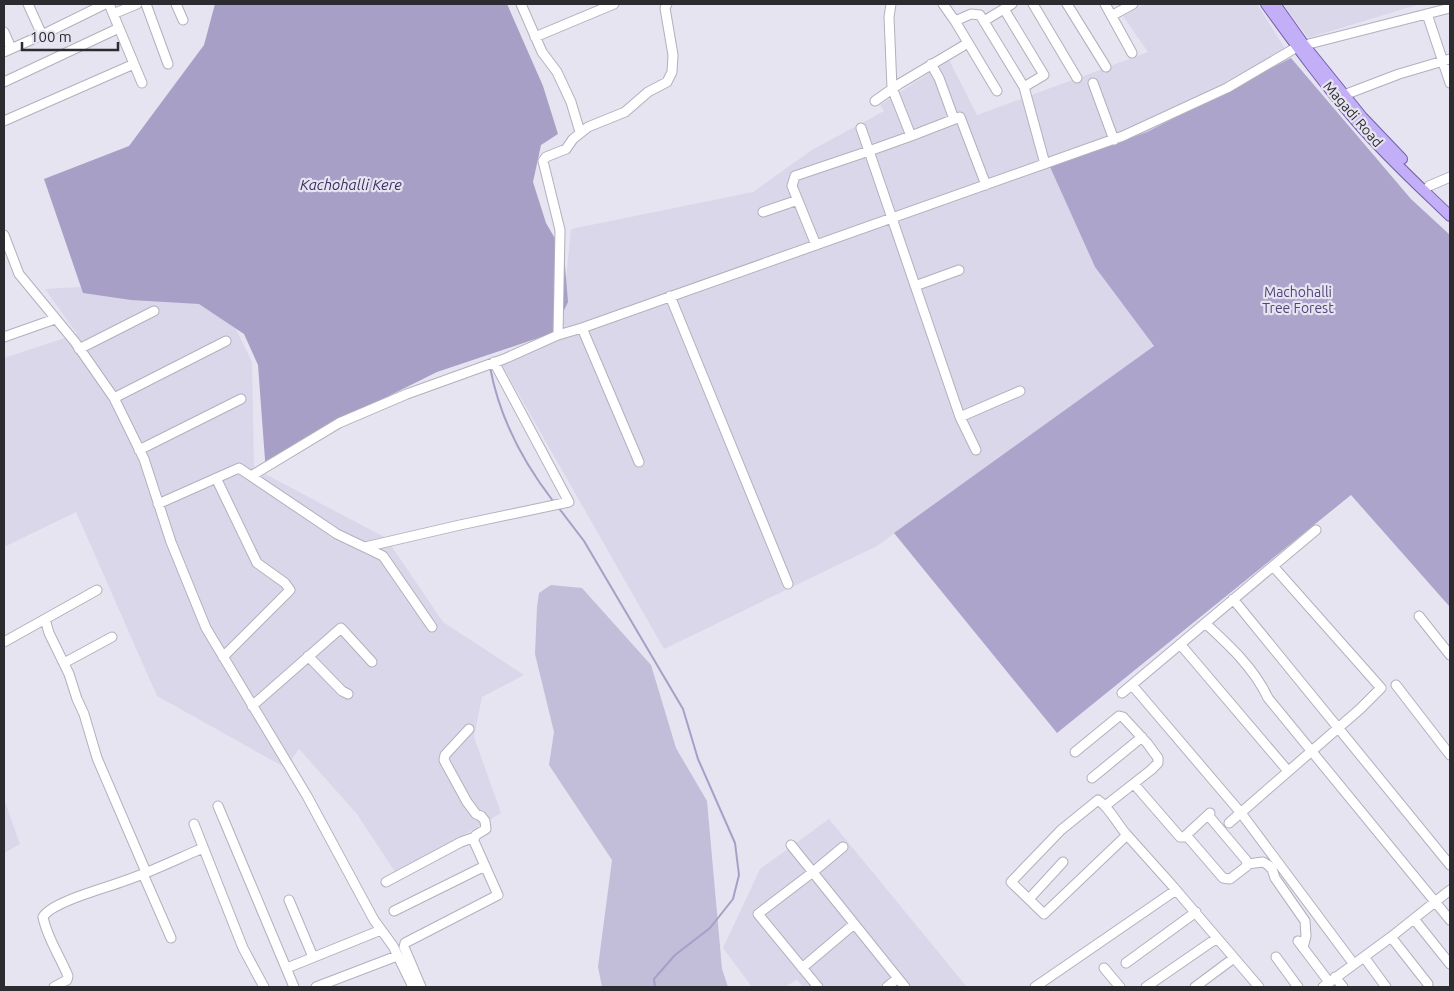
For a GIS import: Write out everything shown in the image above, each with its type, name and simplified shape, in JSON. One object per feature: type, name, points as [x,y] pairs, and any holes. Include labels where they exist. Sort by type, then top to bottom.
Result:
[{"type":"main road","name":"Magadi Road","points":[[1266,4],[1362,117],[1450,206]]},
{"type":"main road","name":"Magadi Road","points":[[1275,4],[1301,46],[1357,122],[1410,178],[1450,216]]},
{"type":"street","points":[[28,4],[42,35]]},
{"type":"street","points":[[4,32],[7,50],[105,4]]},
{"type":"street","points":[[109,4],[142,82]]},
{"type":"street","points":[[113,14],[137,4]]},
{"type":"street","points":[[146,4],[168,64]]},
{"type":"street","points":[[176,4],[183,20]]},
{"type":"street","points":[[522,4],[542,52],[557,72],[571,102],[580,132]]},
{"type":"street","points":[[535,37],[614,4]]},
{"type":"street","points":[[558,335],[560,230],[544,161],[546,157],[566,149],[580,132],[625,112],[648,92],[666,82],[673,66],[673,55],[665,8],[667,4]]},
{"type":"street","points":[[891,4],[889,17],[892,88],[911,136]]},
{"type":"street","points":[[943,4],[996,91]]},
{"type":"street","points":[[1033,4],[1077,78]]},
{"type":"street","points":[[1067,4],[1106,67]]},
{"type":"street","points":[[1105,4],[1132,54]]},
{"type":"street","points":[[1112,14],[1133,4]]},
{"type":"street","points":[[984,21],[1008,6],[1044,75],[1024,87]]},
{"type":"street","points":[[251,476],[339,424],[408,394],[490,364],[558,335],[1114,140],[1227,88],[1301,46],[1450,8]]},
{"type":"street","points":[[955,21],[971,14],[980,15],[984,21],[1024,87],[1046,164]]},
{"type":"street","points":[[1426,14],[1446,60],[1450,83]]},
{"type":"street","points":[[4,82],[119,28]]},
{"type":"street","points":[[875,101],[892,88],[968,43]]},
{"type":"street","points":[[1344,95],[1400,74],[1446,60]]},
{"type":"street","points":[[4,121],[134,64]]},
{"type":"street","points":[[931,64],[939,78],[954,119]]},
{"type":"street","points":[[1093,83],[1114,140]]},
{"type":"street","points":[[816,245],[792,186],[795,176],[954,119],[960,117],[986,185]]},
{"type":"street","points":[[861,128],[960,417],[976,450]]},
{"type":"street","points":[[1429,186],[1450,176]]},
{"type":"street","points":[[763,212],[798,200]]},
{"type":"street","points":[[4,237],[19,274],[79,349],[114,398],[139,450],[206,628],[307,796],[374,920],[393,946],[411,987]]},
{"type":"street","points":[[915,286],[959,270]]},
{"type":"street","points":[[670,296],[788,584]]},
{"type":"street","points":[[79,349],[154,311]]},
{"type":"street","points":[[4,338],[55,319]]},
{"type":"street","points":[[582,328],[639,462]]},
{"type":"street","points":[[114,398],[226,340]]},
{"type":"street","points":[[365,547],[569,502],[490,364]]},
{"type":"street","points":[[960,417],[1020,391]]},
{"type":"street","points":[[139,450],[241,399]]},
{"type":"street","points":[[158,504],[239,468],[337,534],[383,556],[432,627]]},
{"type":"street","points":[[216,478],[257,563],[285,583],[290,590],[223,657]]},
{"type":"street","points":[[1122,693],[1316,530]]},
{"type":"street","points":[[1229,823],[1382,688],[1273,566]]},
{"type":"street","points":[[4,642],[97,590]]},
{"type":"street","points":[[1233,599],[1450,865]]},
{"type":"street","points":[[1418,616],[1450,655]]},
{"type":"street","points":[[45,619],[49,633],[64,662],[84,714],[97,758],[172,938]]},
{"type":"street","points":[[1205,623],[1241,659],[1263,687],[1268,698],[1450,920]]},
{"type":"street","points":[[252,706],[341,628],[372,662]]},
{"type":"street","points":[[64,662],[112,637]]},
{"type":"street","points":[[1180,644],[1288,771]]},
{"type":"street","points":[[308,656],[342,691],[348,694]]},
{"type":"street","points":[[1132,685],[1241,813],[1353,963]]},
{"type":"street","points":[[1396,685],[1450,755]]},
{"type":"street","points":[[1075,752],[1119,716],[1123,717],[1142,737],[1158,758],[1158,763],[1105,806]]},
{"type":"street","points":[[386,882],[461,842],[475,837],[486,829],[485,821],[476,814],[467,802],[444,760],[445,756],[469,729]]},
{"type":"street","points":[[1092,778],[1142,737]]},
{"type":"street","points":[[1134,784],[1178,836],[1184,837],[1209,814],[1247,864]]},
{"type":"street","points":[[1127,835],[1044,914],[1011,882],[1068,824],[1098,800],[1196,912],[1234,958],[1254,986]]},
{"type":"street","points":[[218,806],[294,987]]},
{"type":"street","points":[[194,824],[242,948],[264,987]]},
{"type":"street","points":[[1186,835],[1223,878],[1230,879],[1247,864],[1263,862],[1268,865],[1305,921],[1306,936],[1301,945],[1329,982],[1343,987]]},
{"type":"street","points":[[422,987],[404,947],[405,943],[498,896],[474,839],[475,837]]},
{"type":"street","points":[[791,845],[905,987]]},
{"type":"street","points":[[818,987],[758,914],[843,847]]},
{"type":"street","points":[[54,987],[67,980],[68,976],[58,958],[44,924],[43,917],[46,911],[203,848]]},
{"type":"street","points":[[1029,899],[1063,862]]},
{"type":"street","points":[[394,911],[485,866]]},
{"type":"street","points":[[1035,987],[1176,890]]},
{"type":"street","points":[[1329,982],[1391,937],[1450,890]]},
{"type":"street","points":[[289,900],[313,957]]},
{"type":"street","points":[[1126,963],[1196,912]]},
{"type":"street","points":[[1414,919],[1450,964]]},
{"type":"street","points":[[802,968],[854,924]]},
{"type":"street","points":[[287,968],[381,930]]},
{"type":"street","points":[[1391,937],[1428,984]]},
{"type":"street","points":[[1146,987],[1217,938]]},
{"type":"street","points":[[316,987],[397,956]]},
{"type":"street","points":[[1364,957],[1386,987]]},
{"type":"street","points":[[1195,987],[1234,958]]},
{"type":"street","points":[[1276,958],[1298,987]]},
{"type":"street","points":[[1104,968],[1120,987]]},
{"type":"street","points":[[887,987],[898,978]]},
{"type":"shaded area","points":[[1144,4],[1257,4],[1291,58],[1147,132],[1050,167],[1095,267],[1154,346],[877,546],[664,649],[502,365],[560,340],[571,229],[753,192],[812,150],[884,111],[880,105],[949,60],[977,115],[1148,52],[1123,16]]},
{"type":"shaded area","points":[[1283,4],[1420,4],[1308,38]]},
{"type":"shaded area","points":[[80,287],[189,296],[233,323],[252,362],[254,468],[386,538],[443,622],[524,675],[482,697],[474,737],[501,813],[397,875],[357,814],[299,749],[286,768],[157,696],[76,512],[4,547],[4,358],[77,334],[45,289]]},
{"type":"shaded area","points":[[551,585],[582,588],[651,665],[676,748],[707,801],[722,969],[728,987],[602,987],[598,967],[612,860],[549,765],[554,732],[535,654],[539,593]]},
{"type":"shaded area","points":[[4,799],[20,844],[4,853]]},
{"type":"shaded area","points":[[829,819],[967,987],[803,987],[797,980],[785,987],[752,987],[723,948],[760,869]]},
{"type":"green space","name":"Machohalli Tree Forest","points":[[1291,58],[1411,199],[1450,235],[1450,607],[1351,495],[1057,733],[894,533],[1154,346],[1095,267],[1050,167],[1147,132]]},
{"type":"water","name":"Kachohalli Kere","points":[[215,4],[507,4],[543,86],[558,134],[541,145],[533,182],[546,223],[564,254],[568,302],[553,333],[437,372],[310,435],[266,473],[258,365],[244,334],[199,304],[131,300],[83,293],[44,179],[129,146],[204,45]]},
{"type":"waterway","points":[[490,367],[499,403],[506,421],[522,454],[553,501]]},
{"type":"waterway","points":[[558,507],[584,541],[683,709],[698,759],[735,843],[739,875],[733,899],[710,928],[675,955],[654,979],[655,987]]}]
